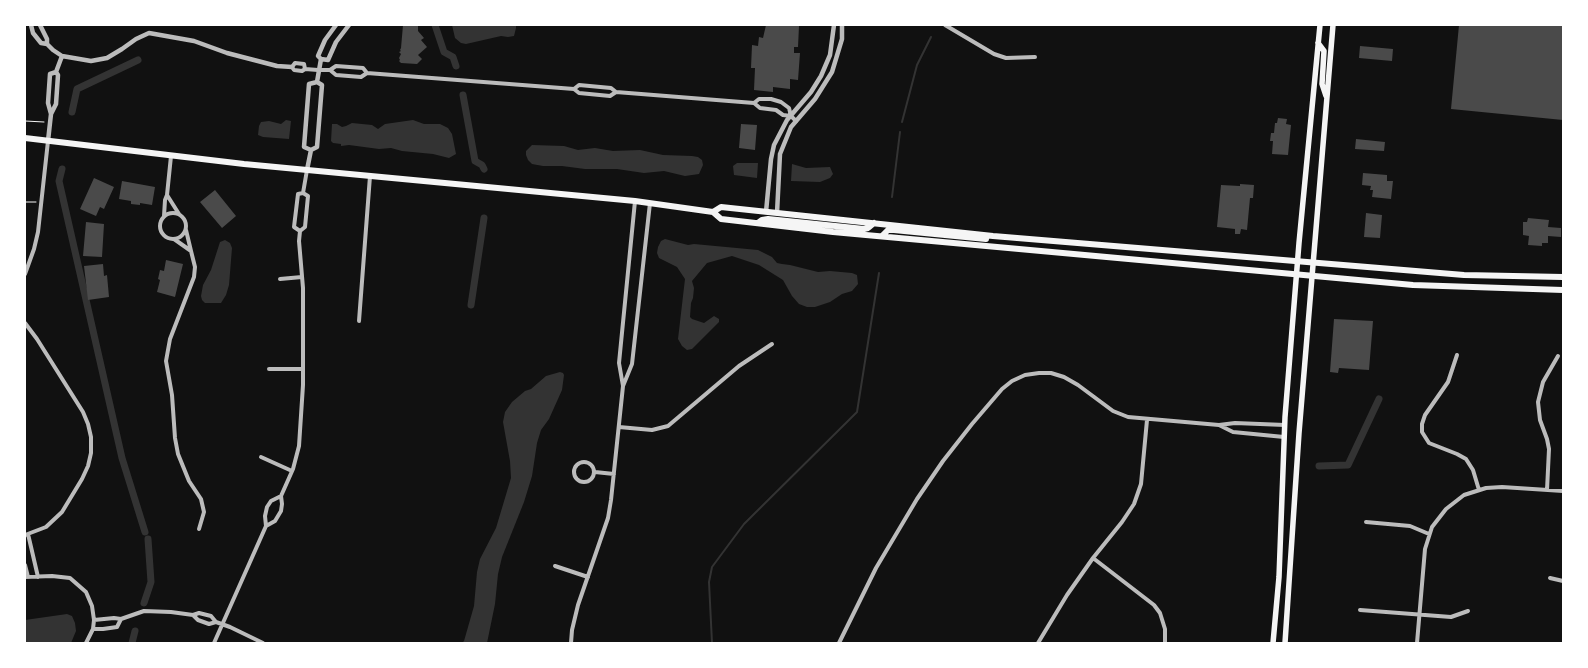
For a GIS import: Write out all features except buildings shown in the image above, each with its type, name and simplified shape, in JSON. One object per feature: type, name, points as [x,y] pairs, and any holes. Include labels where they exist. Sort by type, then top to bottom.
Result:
[{"type":"highway","points":[[25,138],[171,156],[635,201],[713,212],[721,219],[758,224],[1413,285],[1563,290]]},
{"type":"highway","points":[[713,212],[721,208],[1001,236],[1464,276],[1563,277]]},
{"type":"highway","points":[[758,224],[762,220],[768,219],[868,228],[874,223]]},
{"type":"highway","points":[[882,236],[885,232],[894,230],[979,239],[996,239],[1001,236]]},
{"type":"main road","points":[[1273,643],[1284,437],[1320,25]]},
{"type":"main road","points":[[1286,643],[1296,474],[1332,25]]},
{"type":"main road","points":[[1318,43],[1324,51],[1322,84],[1327,100]]},
{"type":"street","points":[[31,25],[33,33],[41,43],[47,44]]},
{"type":"street","points":[[40,25],[47,39],[47,44],[52,50],[62,56],[74,59],[91,61],[108,58],[136,39],[149,33],[194,41],[277,66],[292,67],[294,70],[330,70],[336,66],[363,68],[367,73]]},
{"type":"street","points":[[336,25],[325,40],[318,56],[322,59],[328,60],[336,42],[349,25]]},
{"type":"street","points":[[766,212],[774,145],[780,130],[811,92],[821,76],[830,55],[834,25]]},
{"type":"street","points":[[777,213],[780,154],[791,127],[815,99],[832,72],[842,39],[842,25]]},
{"type":"street","points":[[945,25],[994,54],[1006,58],[1035,57]]},
{"type":"street","points":[[25,274],[38,232],[51,114],[56,104],[58,75],[56,72],[62,56]]},
{"type":"street","points":[[317,82],[318,70],[322,59]]},
{"type":"street","points":[[330,70],[336,75],[361,77],[367,73],[574,89],[579,93],[610,96],[616,92]]},
{"type":"street","points":[[51,114],[48,103],[50,74],[56,72]]},
{"type":"street","points":[[317,82],[322,85],[317,147],[311,150],[304,147],[309,84],[317,82]]},
{"type":"street","points":[[574,89],[579,85],[610,88],[616,92],[754,103],[760,108],[776,110],[783,115],[791,116]]},
{"type":"street","points":[[754,103],[759,99],[771,99],[781,102],[789,108],[791,116],[796,121]]},
{"type":"street","points":[[303,193],[311,150]]},
{"type":"street","points":[[171,156],[161,230],[165,236],[174,239],[191,251]]},
{"type":"street","points":[[359,321],[370,176]]},
{"type":"street","points":[[300,231],[294,226],[298,194],[303,193]]},
{"type":"street","points":[[266,526],[275,521],[279,516],[282,504],[281,496],[292,471],[299,446],[303,369],[302,277],[299,241],[300,231],[305,227],[308,196],[303,193]]},
{"type":"street","points":[[167,195],[185,220],[195,267],[194,277],[170,339],[166,361],[172,395],[178,454],[186,476],[201,499],[204,512],[198,529]]},
{"type":"street","points":[[571,643],[575,616],[608,518],[623,386],[619,363],[635,201]]},
{"type":"street","points":[[623,386],[632,364],[650,203]]},
{"type":"street","points":[[164,216],[171,213],[179,214]]},
{"type":"street","points":[[174,239],[180,237],[186,229]]},
{"type":"street","points":[[280,279],[302,277]]},
{"type":"street","points":[[25,323],[83,412],[88,424],[91,454],[82,479],[62,512],[46,527],[27,535],[38,577]]},
{"type":"street","points":[[619,427],[652,430],[668,426],[739,366],[772,344]]},
{"type":"street","points":[[1457,356],[1448,382],[1425,415],[1422,432],[1429,443],[1466,459],[1473,470],[1479,490]]},
{"type":"street","points":[[1548,490],[1549,449],[1540,420],[1538,402],[1544,382],[1558,356]]},
{"type":"street","points":[[269,369],[303,369]]},
{"type":"street","points":[[839,643],[876,568],[917,499],[943,461],[972,424],[1002,389],[1012,381],[1038,372],[1064,377],[1113,411],[1128,418],[1219,425],[1235,423],[1285,425]]},
{"type":"street","points":[[1038,643],[1067,595],[1134,504],[1141,484],[1147,420]]},
{"type":"street","points":[[1219,425],[1233,432],[1284,437]]},
{"type":"street","points":[[261,457],[292,471]]},
{"type":"street","points":[[586,462],[592,465],[594,472],[590,480],[584,482],[576,478],[574,472],[577,465],[586,462]]},
{"type":"street","points":[[594,472],[614,474]]},
{"type":"street","points":[[1417,643],[1424,557],[1429,534],[1436,521],[1446,509],[1464,495],[1479,490],[1502,487],[1563,491]]},
{"type":"street","points":[[214,643],[266,526],[265,516],[267,507],[271,501],[281,496]]},
{"type":"street","points":[[1366,522],[1410,526],[1429,534]]},
{"type":"street","points":[[1093,558],[1154,605],[1160,613],[1165,629],[1165,643]]},
{"type":"street","points":[[25,565],[26,577],[61,576],[70,578],[86,592],[92,606],[94,620],[93,629],[86,643]]},
{"type":"street","points":[[555,566],[588,577]]},
{"type":"street","points":[[1550,578],[1563,581]]},
{"type":"street","points":[[1360,610],[1455,616],[1468,611]]},
{"type":"street","points":[[94,620],[114,618],[121,620],[144,611],[193,615],[199,613],[211,616],[216,622]]},
{"type":"street","points":[[193,615],[198,620],[209,624],[216,622],[224,624],[263,643]]},
{"type":"street","points":[[93,629],[104,630],[117,627],[121,620]]},
{"type":"path","points":[[25,121],[50,123]]},
{"type":"path","points":[[25,202],[32,202]]},
{"type":"shaded area","points":[[452,25],[516,25],[516,28],[514,36],[501,36],[466,44],[461,43],[455,38]]},
{"type":"shaded area","points":[[286,120],[291,121],[289,139],[258,135],[261,122],[269,121],[281,124]]},
{"type":"shaded area","points":[[413,120],[424,124],[440,124],[448,128],[452,134],[456,154],[449,158],[391,148],[341,146],[341,144],[331,141],[332,124],[342,127],[352,123],[372,125],[378,129],[385,124]]},
{"type":"shaded area","points":[[532,145],[564,146],[578,150],[595,148],[613,151],[640,150],[663,155],[692,156],[702,160],[703,165],[699,174],[685,176],[664,171],[644,173],[617,169],[543,166],[532,164],[528,160],[526,151]]},
{"type":"shaded area","points":[[737,163],[758,163],[757,178],[734,175],[733,166]]},
{"type":"shaded area","points":[[792,164],[806,168],[830,167],[833,174],[830,178],[820,182],[791,181]]},
{"type":"shaded area","points":[[665,239],[688,245],[758,250],[772,257],[777,263],[818,272],[852,273],[857,275],[858,284],[852,291],[842,294],[830,302],[815,307],[807,307],[799,304],[783,280],[759,265],[732,256],[707,263],[692,281],[694,288],[690,317],[704,323],[714,316],[719,319],[719,322],[692,349],[687,350],[678,339],[685,279],[677,267],[659,258],[657,253],[658,247],[661,241]]},
{"type":"shaded area","points":[[225,240],[230,243],[232,248],[229,285],[226,295],[221,303],[205,303],[201,296],[203,285],[211,270],[220,242]]},
{"type":"shaded area","points":[[560,372],[564,375],[562,390],[549,419],[541,430],[532,476],[524,502],[502,557],[487,643],[462,643],[474,606],[480,559],[496,528],[511,478],[503,422],[505,412],[512,402],[525,391],[531,389],[546,376]]},
{"type":"shaded area","points":[[67,614],[72,616],[75,623],[76,631],[71,643],[25,643],[25,620]]},
{"type":"waterway","points":[[435,25],[444,52],[453,57],[456,66]]},
{"type":"waterway","points":[[902,122],[917,65],[931,37]]},
{"type":"waterway","points":[[72,112],[77,89],[138,60]]},
{"type":"waterway","points":[[463,95],[475,161],[482,165],[484,169]]},
{"type":"waterway","points":[[892,197],[900,132]]},
{"type":"waterway","points":[[62,169],[59,181],[122,458],[145,532]]},
{"type":"waterway","points":[[471,305],[484,218]]},
{"type":"waterway","points":[[712,643],[709,582],[712,567],[744,524],[857,412],[879,273]]},
{"type":"waterway","points":[[1319,466],[1348,465],[1379,399]]},
{"type":"waterway","points":[[144,603],[151,582],[148,539]]},
{"type":"waterway","points":[[132,643],[135,631]]}]
